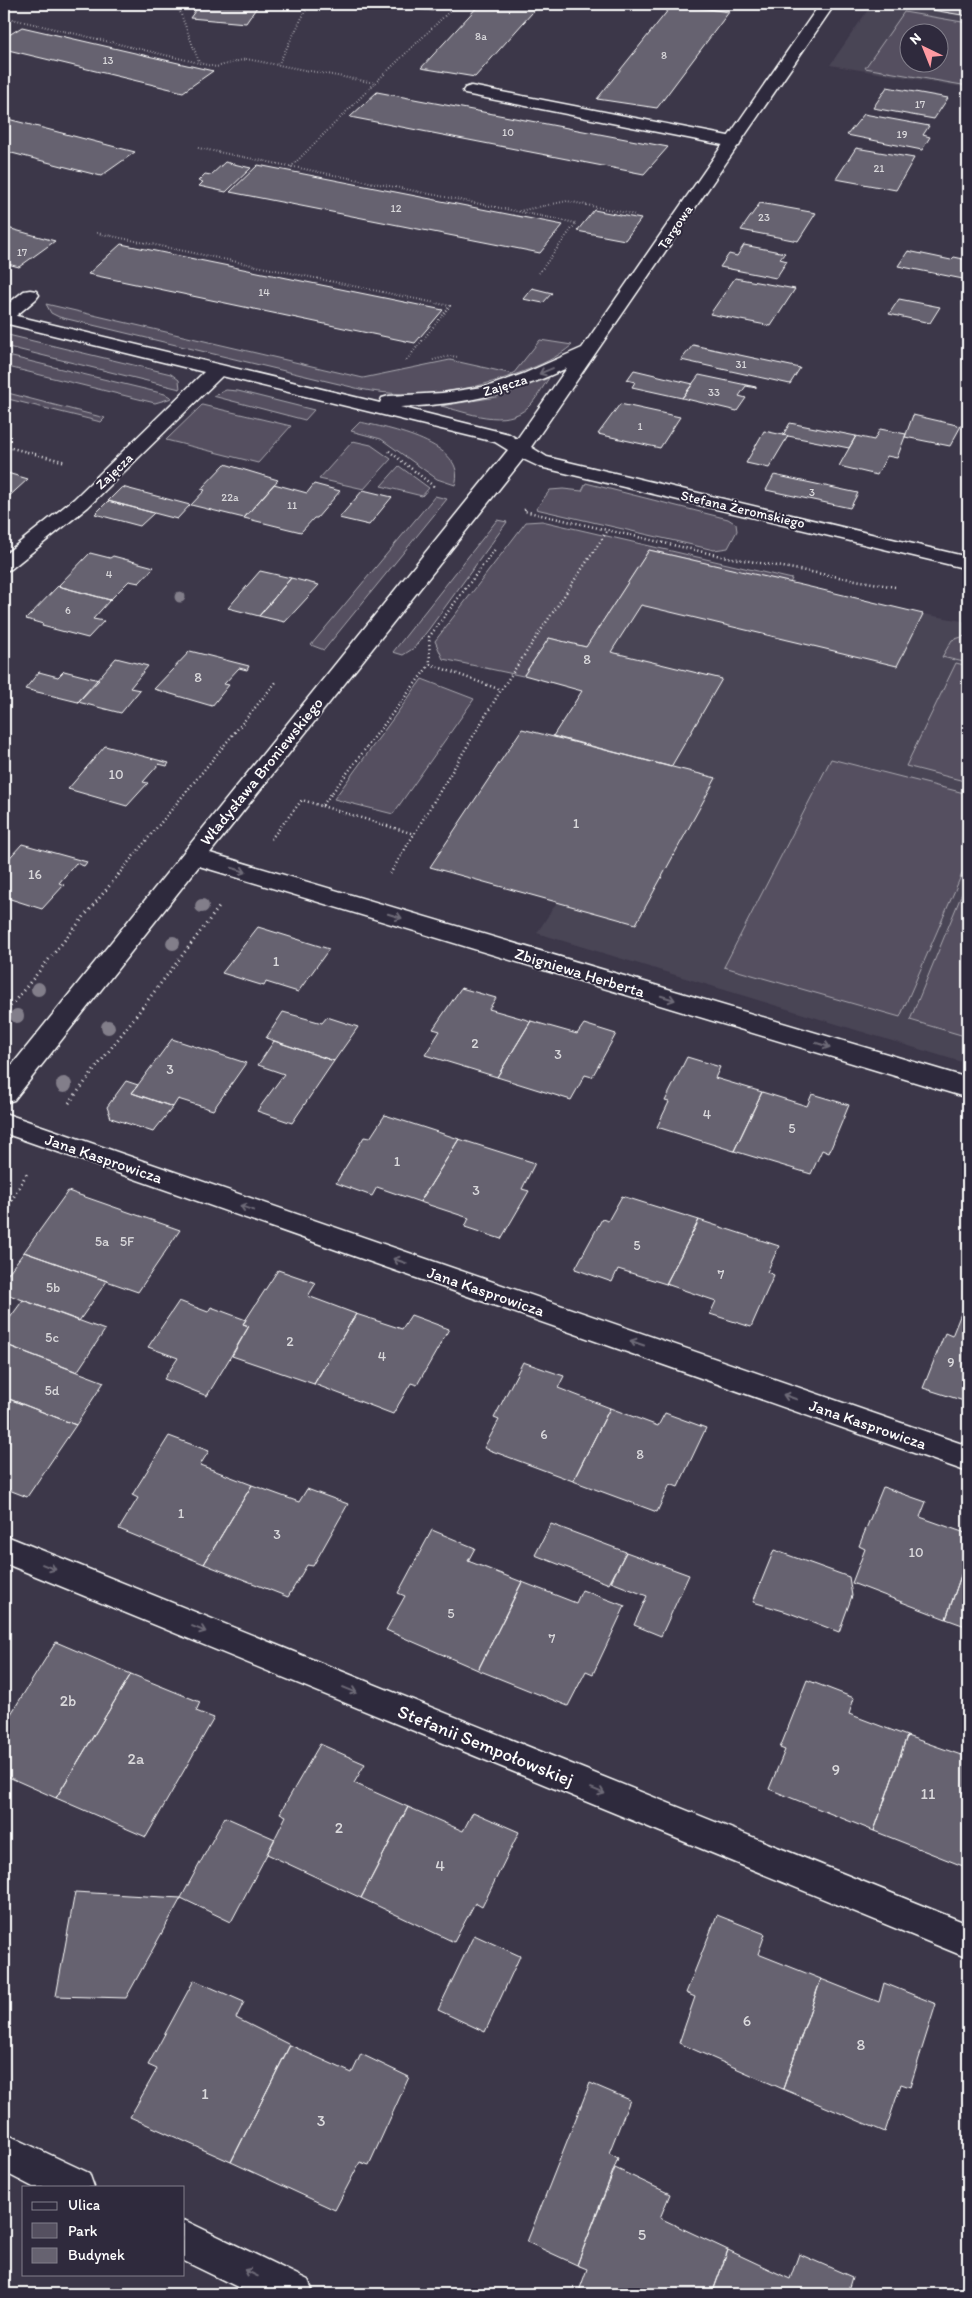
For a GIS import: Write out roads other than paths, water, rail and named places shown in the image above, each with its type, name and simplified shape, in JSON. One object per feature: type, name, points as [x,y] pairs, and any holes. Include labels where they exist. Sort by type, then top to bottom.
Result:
[{"type":"street","name":"Targowa","points":[[520,449],[827,4]]},
{"type":"street","points":[[471,91],[733,142]]},
{"type":"street","points":[[4,317],[30,294]]},
{"type":"street","name":"Zajęcza","points":[[4,317],[502,438],[520,449]]},
{"type":"street","name":"Zajęcza","points":[[355,403],[410,402],[459,397],[495,390],[548,370],[590,350]]},
{"type":"street","name":"Zajęcza","points":[[4,565],[81,503],[217,370]]},
{"type":"street","name":"Stefana Żeromskiego","points":[[520,449],[540,461],[968,563]]},
{"type":"street","name":"Władysława Broniewskiego","points":[[4,1093],[520,449]]},
{"type":"street","name":"Zbigniewa Herberta","points":[[192,856],[968,1088]]},
{"type":"street","name":"Jana Kasprowicza","points":[[4,1123],[968,1459]]},
{"type":"street","name":"Stefanii Sempołowskiej","points":[[4,1549],[968,1941]]},
{"type":"street","points":[[4,2152],[73,2186]]},
{"type":"street","points":[[185,2240],[294,2294]]}]
